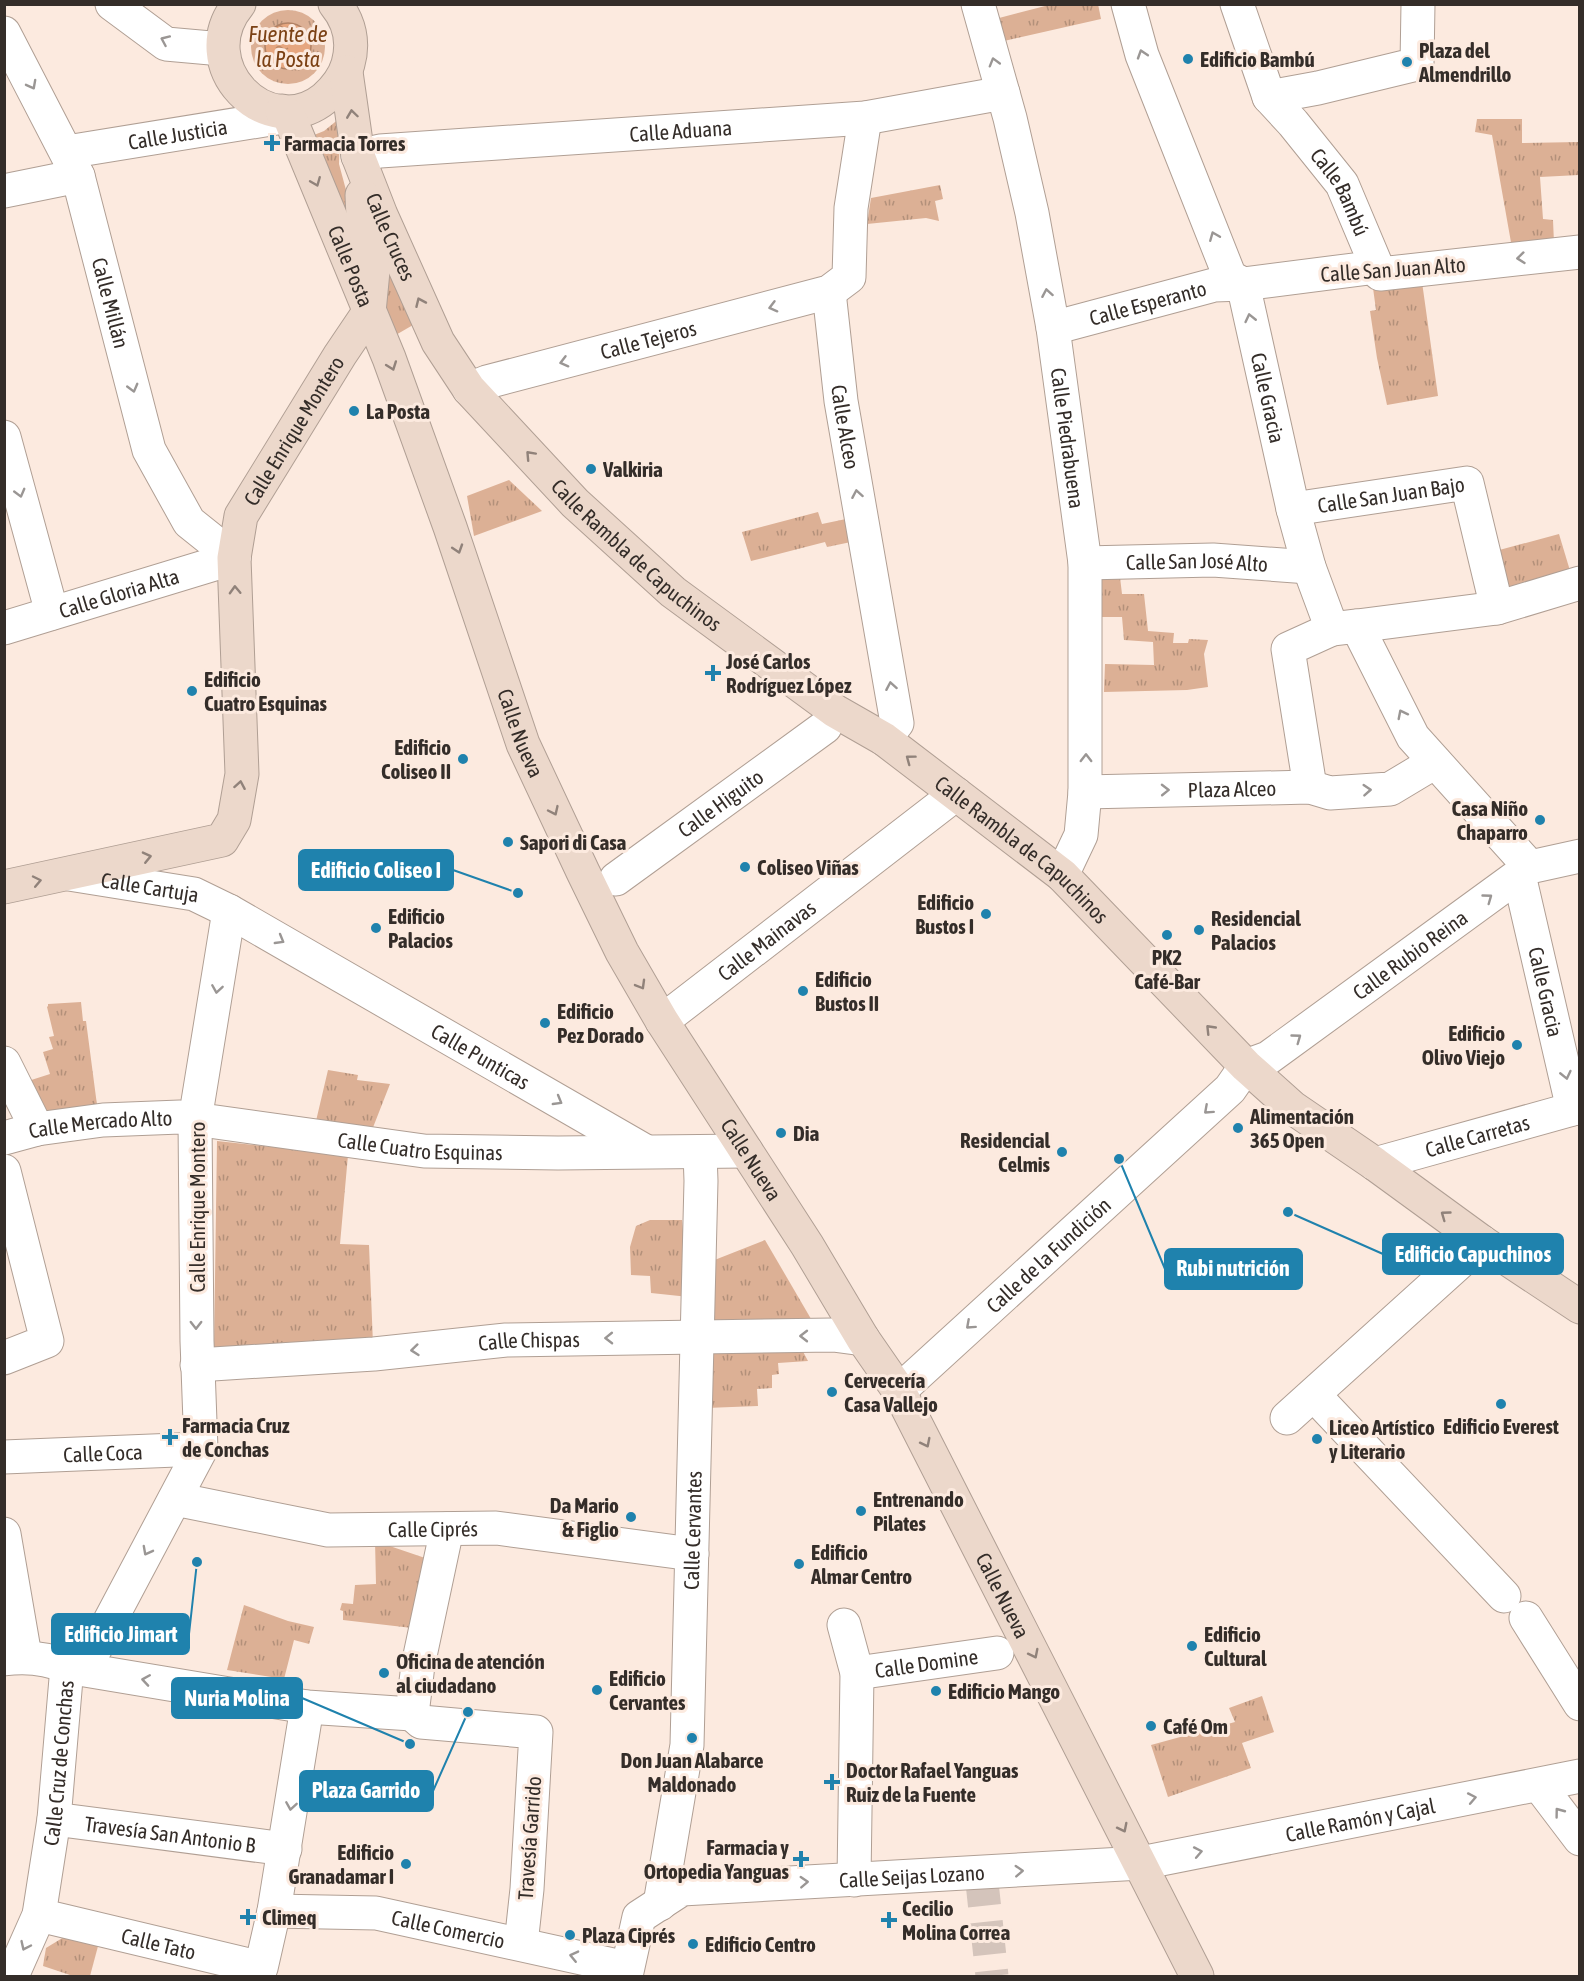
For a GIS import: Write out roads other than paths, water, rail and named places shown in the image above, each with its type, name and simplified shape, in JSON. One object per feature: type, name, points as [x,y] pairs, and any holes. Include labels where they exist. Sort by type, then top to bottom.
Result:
[{"type":"main road","points":[[225,22],[226,68],[234,84],[248,98],[286,113],[321,101],[336,89],[346,72],[351,52],[347,14]]},
{"type":"main road","name":"Calle Cruces","points":[[346,72],[358,156],[381,215],[438,342],[469,389]]},
{"type":"main road","name":"Calle Posta","points":[[286,113],[369,312]]},
{"type":"main road","name":"Calle Posta","points":[[358,156],[363,217],[373,271],[369,312]]},
{"type":"main road","name":"Calle Enrique Montero","points":[[222,840],[234,820],[242,774],[234,558],[241,516],[369,312]]},
{"type":"main road","name":"Calle Nueva","points":[[369,312],[389,358],[450,527],[523,744],[622,952],[662,1021],[807,1245],[863,1339],[899,1391],[1197,1977]]},
{"type":"main road","name":"Calle Rambla de Capuchinos","points":[[469,389],[575,503],[673,592],[835,711],[884,739],[1062,875],[1246,1066],[1293,1108],[1482,1242],[1580,1307]]},
{"type":"main road","name":"Calle Cartuja","points":[[4,887],[222,840]]},
{"type":"street","points":[[112,4],[166,44],[225,22]]},
{"type":"street","name":"Calle Piedrabuena","points":[[978,4],[1003,93],[1032,213],[1053,328],[1086,563],[1086,792],[1081,835],[1062,875]]},
{"type":"street","name":"Calle Gracia","points":[[1128,4],[1142,55],[1230,277],[1243,284],[1293,509],[1309,567],[1413,737],[1525,871],[1576,1108]]},
{"type":"street","points":[[1237,4],[1269,97],[1318,88],[1417,64],[1418,4]]},
{"type":"street","name":"Calle Millán","points":[[4,33],[73,164],[149,450],[189,522],[234,558]]},
{"type":"street","name":"Calle Aduana","points":[[358,156],[392,150],[865,118],[1003,93]]},
{"type":"street","name":"Calle Bambú","points":[[1269,97],[1342,184],[1377,267]]},
{"type":"street","name":"Calle Justicia","points":[[4,191],[73,164],[286,113]]},
{"type":"street","points":[[829,292],[849,277],[851,208],[865,118]]},
{"type":"street","name":"Calle San Juan Alto","points":[[1243,284],[1377,267],[1380,274],[1580,252]]},
{"type":"street","name":"Calle Esperanto","points":[[1053,328],[1214,285],[1243,284]]},
{"type":"street","name":"Calle Tejeros","points":[[469,389],[487,382],[829,292]]},
{"type":"street","name":"Calle Alceo","points":[[829,292],[841,401],[897,723],[884,739]]},
{"type":"street","points":[[4,437],[52,613]]},
{"type":"street","name":"Calle San Juan Bajo","points":[[1293,509],[1467,483],[1497,608]]},
{"type":"street","name":"Calle Gloria Alta","points":[[4,628],[234,558]]},
{"type":"street","name":"Calle San José Alto","points":[[1086,563],[1213,560],[1309,567]]},
{"type":"street","points":[[1310,787],[1288,649],[1345,628],[1497,608],[1580,583]]},
{"type":"street","name":"Calle Higuito","points":[[616,879],[825,727]]},
{"type":"street","name":"Plaza Alceo","points":[[1086,792],[1310,787],[1330,793],[1390,789],[1435,762]]},
{"type":"street","name":"Calle Mainavas","points":[[662,1021],[956,794]]},
{"type":"street","name":"Calle Rubio Reina","points":[[1246,1066],[1268,1058],[1525,871],[1580,856]]},
{"type":"street","name":"Calle Cartuja","points":[[69,874],[194,894],[229,911]]},
{"type":"street","name":"Calle Enrique Montero","points":[[201,1449],[197,1365],[195,1120],[229,911]]},
{"type":"street","name":"Calle Punticas","points":[[229,911],[645,1151],[700,1153],[746,1151]]},
{"type":"street","points":[[4,1063],[37,1129]]},
{"type":"street","name":"Calle de la Fundición","points":[[899,1391],[1230,1089],[1246,1066]]},
{"type":"street","name":"Calle Carretas","points":[[1375,1164],[1576,1108]]},
{"type":"street","name":"Calle Mercado Alto","points":[[4,1138],[37,1129],[103,1120],[180,1117],[195,1120]]},
{"type":"street","name":"Calle Cuatro Esquinas","points":[[195,1120],[424,1151],[558,1153],[645,1151]]},
{"type":"street","name":"Calle Cervantes","points":[[671,1897],[687,1745],[698,1336],[700,1153]]},
{"type":"street","points":[[4,1171],[46,1341],[4,1358]]},
{"type":"street","points":[[1287,1418],[1482,1242]]},
{"type":"street","name":"Calle Chispas","points":[[197,1365],[374,1354],[506,1340],[833,1335],[863,1339]]},
{"type":"street","points":[[1314,1395],[1515,1607],[1580,1704]]},
{"type":"street","points":[[175,1499],[201,1449]]},
{"type":"street","name":"Calle Coca","points":[[4,1457],[201,1449]]},
{"type":"street","name":"Calle Ciprés","points":[[175,1499],[328,1530],[496,1528],[692,1554]]},
{"type":"street","name":"Calle Cruz de Conchas","points":[[12,1977],[39,1915],[54,1819],[67,1667],[95,1649],[175,1499]]},
{"type":"street","points":[[4,1534],[15,1658],[55,1662],[67,1667],[308,1707],[412,1714],[418,1665],[447,1529]]},
{"type":"street","name":"Calle Domine","points":[[844,1625],[857,1673],[854,1880]]},
{"type":"street","name":"Calle Domine","points":[[857,1673],[997,1653]]},
{"type":"street","points":[[274,1911],[308,1707]]},
{"type":"street","name":"Travesía Garrido","points":[[412,1714],[421,1722],[536,1732],[527,1889],[521,1944]]},
{"type":"street","name":"Calle Ramón y Cajal","points":[[1141,1863],[1580,1776]]},
{"type":"street","points":[[1539,1785],[1580,1839]]},
{"type":"street","name":"Travesía San Antonio B","points":[[54,1819],[285,1849]]},
{"type":"street","name":"Calle Seijas Lozano","points":[[671,1897],[854,1880],[1141,1863]]},
{"type":"street","points":[[521,1944],[627,1972],[639,1917],[671,1897]]},
{"type":"street","name":"Calle Comercio","points":[[274,1911],[376,1913],[521,1944]]},
{"type":"street","name":"Calle Tato","points":[[39,1915],[261,1968],[274,1911]]},
{"type":"water","name":"Fuente de la Posta","points":[[288,23],[304,30],[311,46],[304,62],[288,69],[272,62],[265,46],[272,30]]},
{"type":"tunnel","points":[[981,1873],[992,1976]]},
{"type":"place","name":"Edificio Bambú","points":[[1188,59]]},
{"type":"place","name":"Plaza del Almendrillo","points":[[1407,62]]},
{"type":"place","name":"Farmacia Torres","points":[[272,143]]},
{"type":"place","name":"La Posta","points":[[354,411]]},
{"type":"place","name":"Valkiria","points":[[591,469]]},
{"type":"place","name":"José Carlos Rodríguez López","points":[[713,673]]},
{"type":"place","name":"Edificio Cuatro Esquinas","points":[[192,691]]},
{"type":"place","name":"Edificio Coliseo II","points":[[463,759]]},
{"type":"place","name":"Casa Niño Chaparro","points":[[1540,820]]},
{"type":"place","name":"Sapori di Casa","points":[[508,842]]},
{"type":"place","name":"Coliseo Viñas","points":[[745,867]]},
{"type":"place","name":"Edificio Coliseo I","points":[[518,893]]},
{"type":"place","name":"Edificio Bustos I","points":[[986,914]]},
{"type":"place","name":"Edificio Palacios","points":[[376,928]]},
{"type":"place","name":"Residencial Palacios","points":[[1199,930]]},
{"type":"place","name":"PK2 Café-Bar","points":[[1167,935]]},
{"type":"place","name":"Edificio Bustos II","points":[[803,991]]},
{"type":"place","name":"Edificio Pez Dorado","points":[[545,1023]]},
{"type":"place","name":"Edificio Olivo Viejo","points":[[1517,1045]]},
{"type":"place","name":"Alimentación 365 Open","points":[[1238,1128]]},
{"type":"place","name":"Dia","points":[[781,1133]]},
{"type":"place","name":"Residencial Celmis","points":[[1062,1152]]},
{"type":"place","name":"Rubi nutrición","points":[[1119,1159]]},
{"type":"place","name":"Edificio Capuchinos","points":[[1288,1212]]},
{"type":"place","name":"Cervecería Casa Vallejo","points":[[832,1392]]},
{"type":"place","name":"Edificio Everest","points":[[1501,1404]]},
{"type":"place","name":"Farmacia Cruz de Conchas","points":[[170,1437]]},
{"type":"place","name":"Liceo Artístico y Literario","points":[[1317,1439]]},
{"type":"place","name":"Entrenando Pilates","points":[[861,1511]]},
{"type":"place","name":"Da Mario & Figlio","points":[[631,1517]]},
{"type":"place","name":"Edificio Jimart","points":[[197,1562]]},
{"type":"place","name":"Edificio Almar Centro","points":[[799,1564]]},
{"type":"place","name":"Edificio Cultural","points":[[1192,1646]]},
{"type":"place","name":"Oficina de atención al ciudadano","points":[[384,1673]]},
{"type":"place","name":"Edificio Cervantes","points":[[597,1690]]},
{"type":"place","name":"Edificio Mango","points":[[936,1691]]},
{"type":"place","name":"Plaza Garrido","points":[[468,1712]]},
{"type":"place","name":"Café Om","points":[[1151,1726]]},
{"type":"place","name":"Don Juan Alabarce Maldonado","points":[[692,1738]]},
{"type":"place","name":"Nuria Molina","points":[[410,1744]]},
{"type":"place","name":"Doctor Rafael Yanguas Ruiz de la Fuente","points":[[832,1782]]},
{"type":"place","name":"Farmacia y Ortopedia Yanguas","points":[[801,1859]]},
{"type":"place","name":"Edificio Granadamar I","points":[[406,1864]]},
{"type":"place","name":"Climeq","points":[[248,1917]]},
{"type":"place","name":"Cecilio Molina Correa","points":[[889,1920]]},
{"type":"place","name":"Plaza Ciprés","points":[[570,1935]]},
{"type":"place","name":"Edificio Centro","points":[[693,1944]]}]
